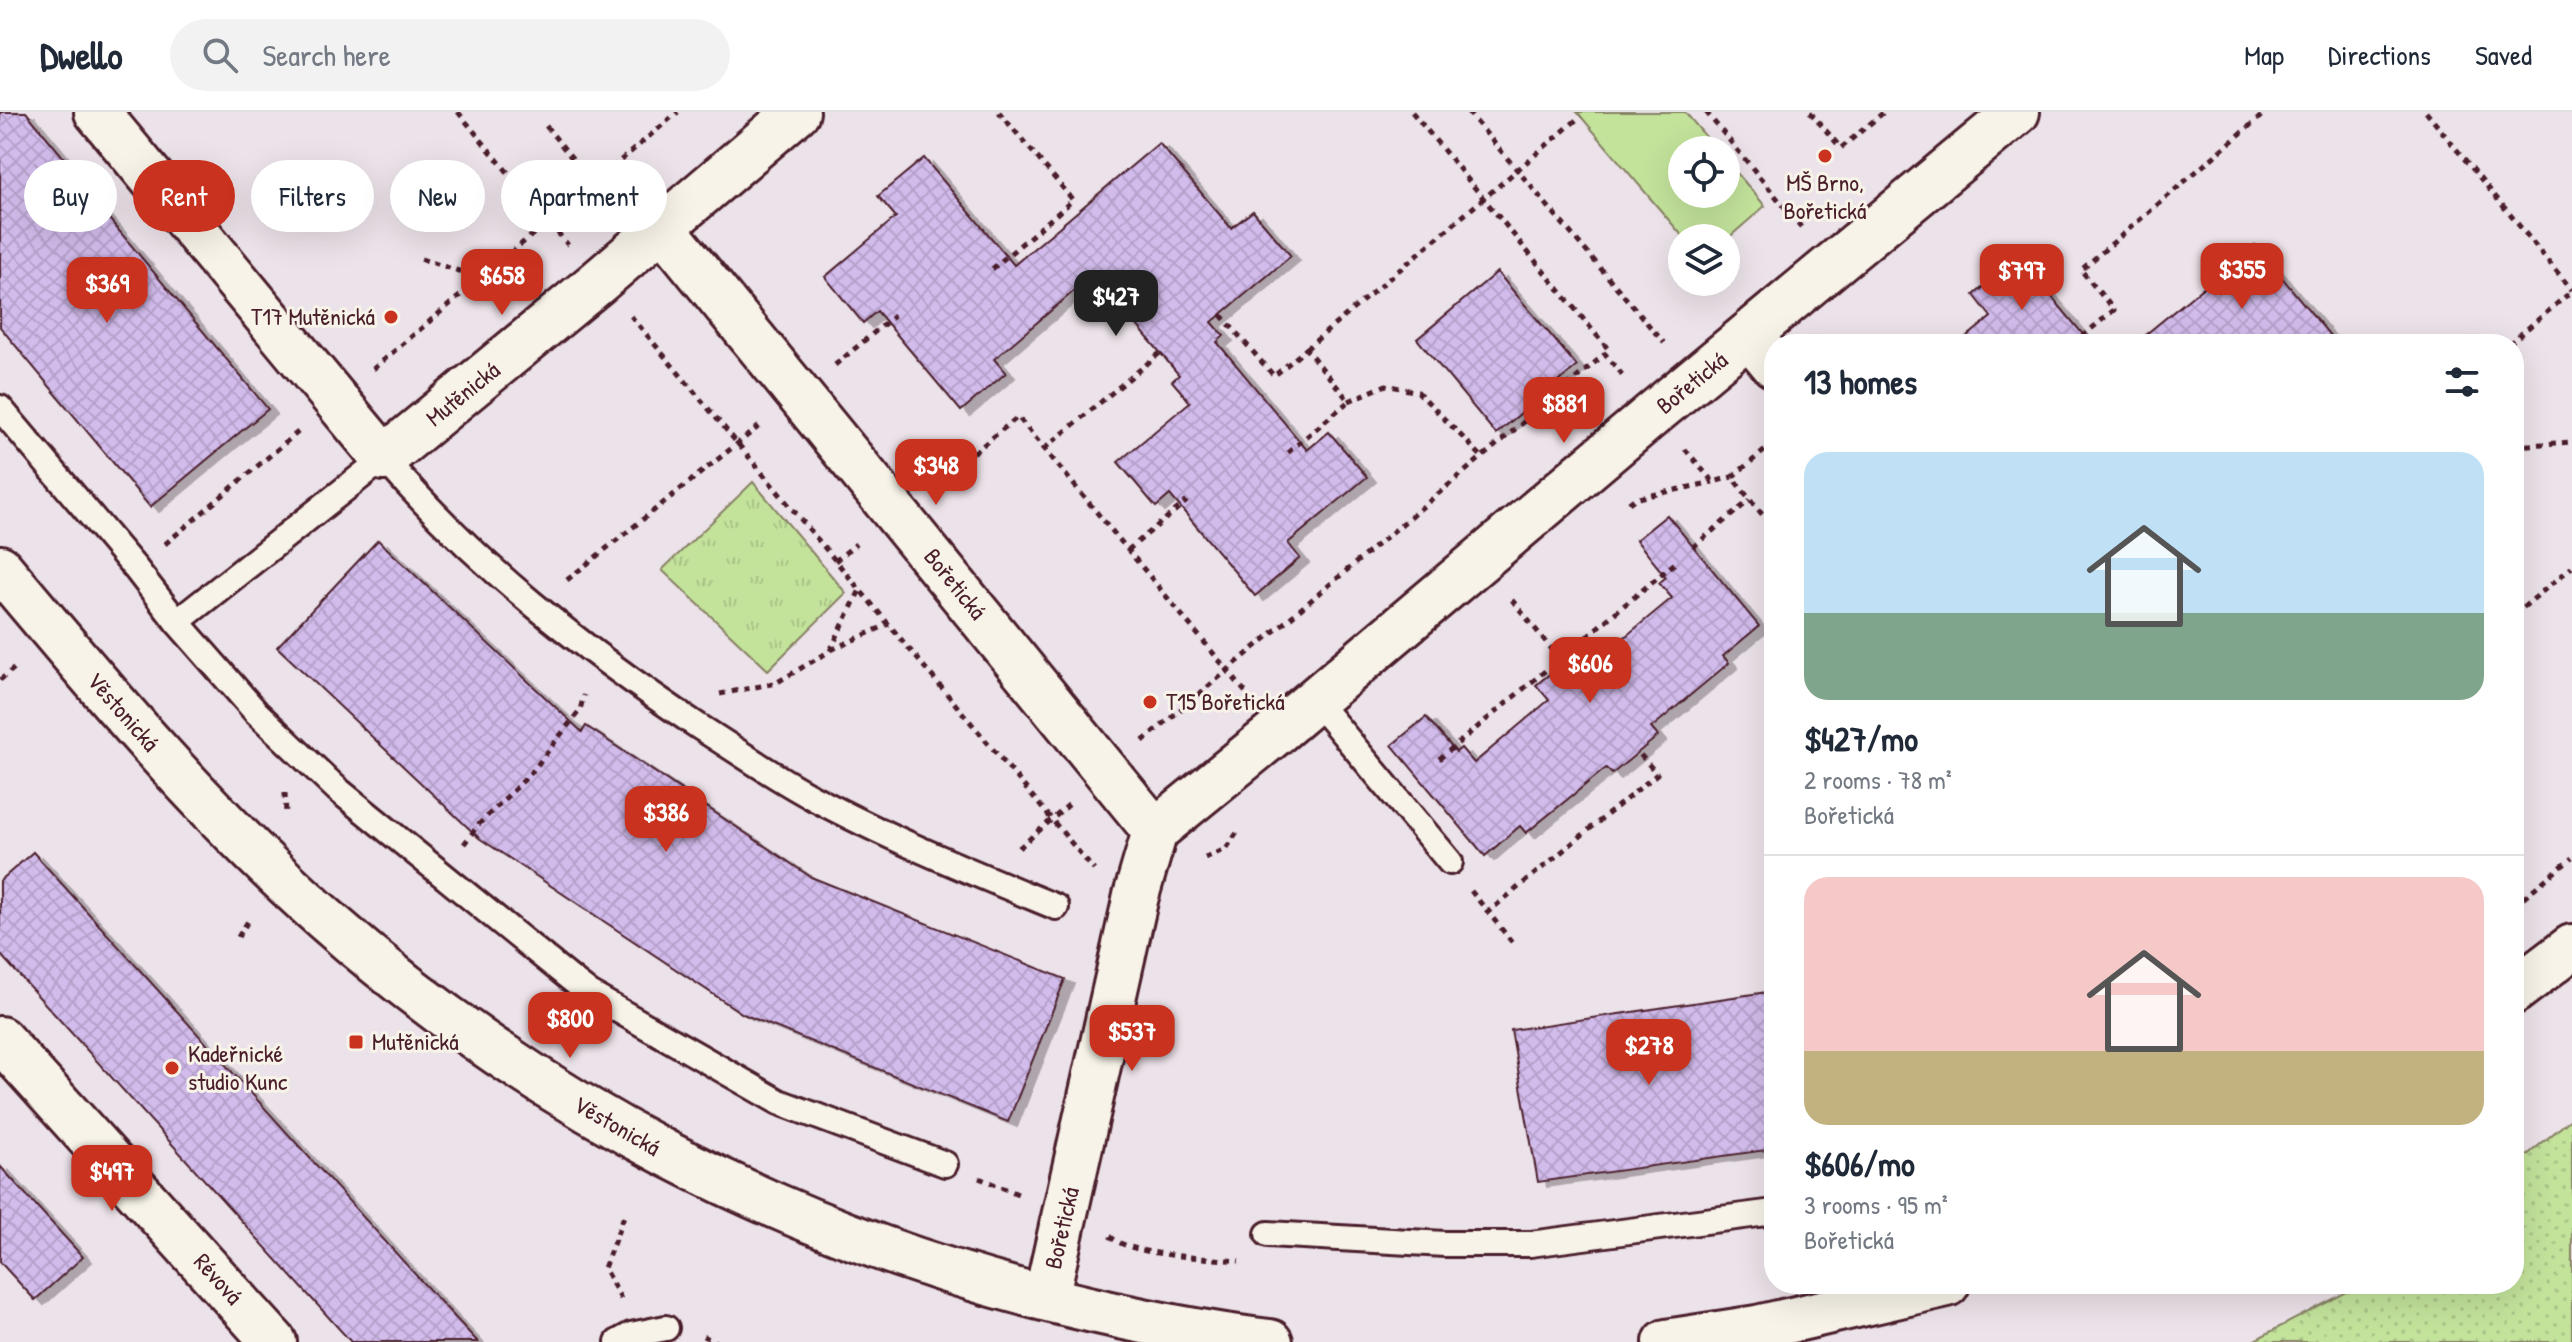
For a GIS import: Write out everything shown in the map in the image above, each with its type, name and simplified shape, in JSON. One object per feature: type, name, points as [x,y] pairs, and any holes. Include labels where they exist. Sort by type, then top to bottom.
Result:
[{"type":"street","points":[[97,112],[384,458]]},
{"type":"street","name":"Mutěnická","points":[[667,223],[797,112]]},
{"type":"street","name":"Bořetická","points":[[1780,334],[2017,112]]},
{"type":"street","name":"Mutěnická","points":[[384,458],[656,232]]},
{"type":"street","name":"Bořetická","points":[[666,232],[1155,831]]},
{"type":"street","name":"Bořetická","points":[[1046,1298],[1136,896],[1155,831],[1642,423],[1762,351]]},
{"type":"street","name":"Věstonická","points":[[0,568],[165,761],[232,831],[326,919],[471,1034],[589,1112],[740,1191],[875,1245],[1004,1288],[1139,1322],[1270,1342]]},
{"type":"street","points":[[2524,983],[2572,947]]},
{"type":"street","name":"Révová","points":[[0,1039],[274,1342]]},
{"type":"street","points":[[1666,1342],[1784,1323],[1905,1294]]},
{"type":"lane","points":[[0,408],[177,622],[256,712],[337,789],[572,980],[779,1102],[945,1164]]},
{"type":"lane","points":[[177,622],[384,458],[455,532],[545,614],[595,654],[694,723],[812,797],[951,863],[1056,907]]},
{"type":"lane","points":[[1315,700],[1450,862]]},
{"type":"lane","points":[[1268,1234],[1445,1244],[1530,1244],[1764,1213]]},
{"type":"lane","points":[[618,1342],[631,1335],[666,1328]]},
{"type":"path","points":[[458,112],[501,164]]},
{"type":"path","points":[[621,160],[678,112]]},
{"type":"path","points":[[992,269],[1073,200],[999,112]]},
{"type":"path","points":[[1015,851],[1609,350],[1412,112]]},
{"type":"path","points":[[1468,112],[1671,351]]},
{"type":"path","points":[[1706,112],[1809,237]]},
{"type":"path","points":[[1810,112],[1841,148],[1884,112]]},
{"type":"path","points":[[2085,334],[2114,310],[2081,270],[2266,112]]},
{"type":"path","points":[[2436,112],[2428,114],[2572,290],[2521,334]]},
{"type":"path","points":[[1221,315],[1274,376],[1581,116]]},
{"type":"path","points":[[546,126],[574,160]]},
{"type":"path","points":[[136,569],[536,232]]},
{"type":"path","points":[[558,232],[1053,819],[1101,883]]},
{"type":"path","points":[[421,259],[459,271],[485,274]]},
{"type":"path","points":[[834,366],[894,316]]},
{"type":"path","points":[[1306,349],[1349,401]]},
{"type":"path","points":[[1044,449],[1160,353]]},
{"type":"path","points":[[1605,354],[1630,384]]},
{"type":"path","points":[[1286,454],[1349,401],[1386,385],[1418,392],[1482,457]]},
{"type":"path","points":[[935,484],[1018,417],[1278,731]]},
{"type":"path","points":[[1676,439],[1713,482],[1732,477],[1764,451]]},
{"type":"path","points":[[2524,445],[2572,442]]},
{"type":"path","points":[[566,581],[737,444]]},
{"type":"path","points":[[1732,477],[1764,517]]},
{"type":"path","points":[[1693,547],[1750,500]]},
{"type":"path","points":[[1128,550],[1187,501]]},
{"type":"path","points":[[1439,759],[1562,661],[1675,563]]},
{"type":"path","points":[[2524,607],[2572,567]]},
{"type":"path","points":[[830,651],[860,590]]},
{"type":"path","points":[[1512,600],[1562,661]]},
{"type":"path","points":[[715,695],[776,683],[830,651],[889,624]]},
{"type":"path","points":[[442,874],[479,824],[531,773],[580,710],[595,654]]},
{"type":"path","points":[[0,680],[21,663]]},
{"type":"path","points":[[1512,942],[1488,912],[1657,774],[1638,752]]},
{"type":"path","points":[[2524,897],[2572,858]]},
{"type":"path","points":[[604,1268],[624,1216]]},
{"type":"green space","points":[[1577,112],[1685,112],[1705,136],[1668,136],[1668,208],[1740,208],[1740,177],[1765,206],[1740,228],[1740,224],[1672,224]]},
{"type":"green space","points":[[753,482],[846,593],[768,670],[662,570]]},
{"type":"green space","points":[[2572,1118],[2572,1342],[2251,1342],[2343,1294],[2524,1294],[2524,1158]]},
{"type":"building","points":[[0,112],[26,112],[66,160],[24,160],[24,232],[117,232],[117,228],[268,409],[150,507],[0,327]]},
{"type":"building","points":[[1159,143],[1231,228],[1253,211],[1291,256],[1212,322],[1224,336],[1217,342],[1307,450],[1329,432],[1367,477],[1288,543],[1300,558],[1255,596],[1170,495],[1156,507],[1118,462],[1190,402],[1172,381],[1179,375],[1094,274],[994,359],[1006,373],[961,411],[877,311],[863,323],[825,277],[896,217],[878,196],[924,158],[1014,265]]},
{"type":"building","points":[[2255,245],[2329,334],[2146,334]]},
{"type":"building","points":[[2019,257],[2083,334],[1970,334],[1991,317],[1974,295]]},
{"type":"building","points":[[1497,272],[1577,366],[1496,434],[1417,339]]},
{"type":"building","points":[[1667,515],[1759,626],[1723,656],[1729,663],[1651,728],[1658,736],[1612,774],[1606,768],[1526,833],[1520,826],[1485,856],[1392,745],[1426,717],[1456,752],[1461,748],[1474,763],[1549,700],[1536,685],[1584,646],[1597,660],[1672,598],[1659,583],[1666,577],[1636,540]]},
{"type":"building","points":[[378,540],[582,732],[586,726],[811,877],[1065,979],[1008,1122],[743,1014],[479,838],[277,647]]},
{"type":"building","points":[[33,852],[478,1342],[351,1342],[0,954],[0,881]]},
{"type":"building","points":[[1764,992],[1764,1150],[1538,1182],[1511,1030]]},
{"type":"building","points":[[0,1166],[83,1257],[35,1300],[0,1262]]},
{"type":"place","name":"MŠ Brno, Bořetická","points":[[1825,156]]},
{"type":"place","name":"T17 Mutěnická","points":[[391,317]]},
{"type":"place","name":"T15 Bořetická","points":[[1150,702]]},
{"type":"place","name":"Mutěnická","points":[[356,1042]]},
{"type":"place","name":"Kadeřnické studio Kunc","points":[[172,1068]]}]
